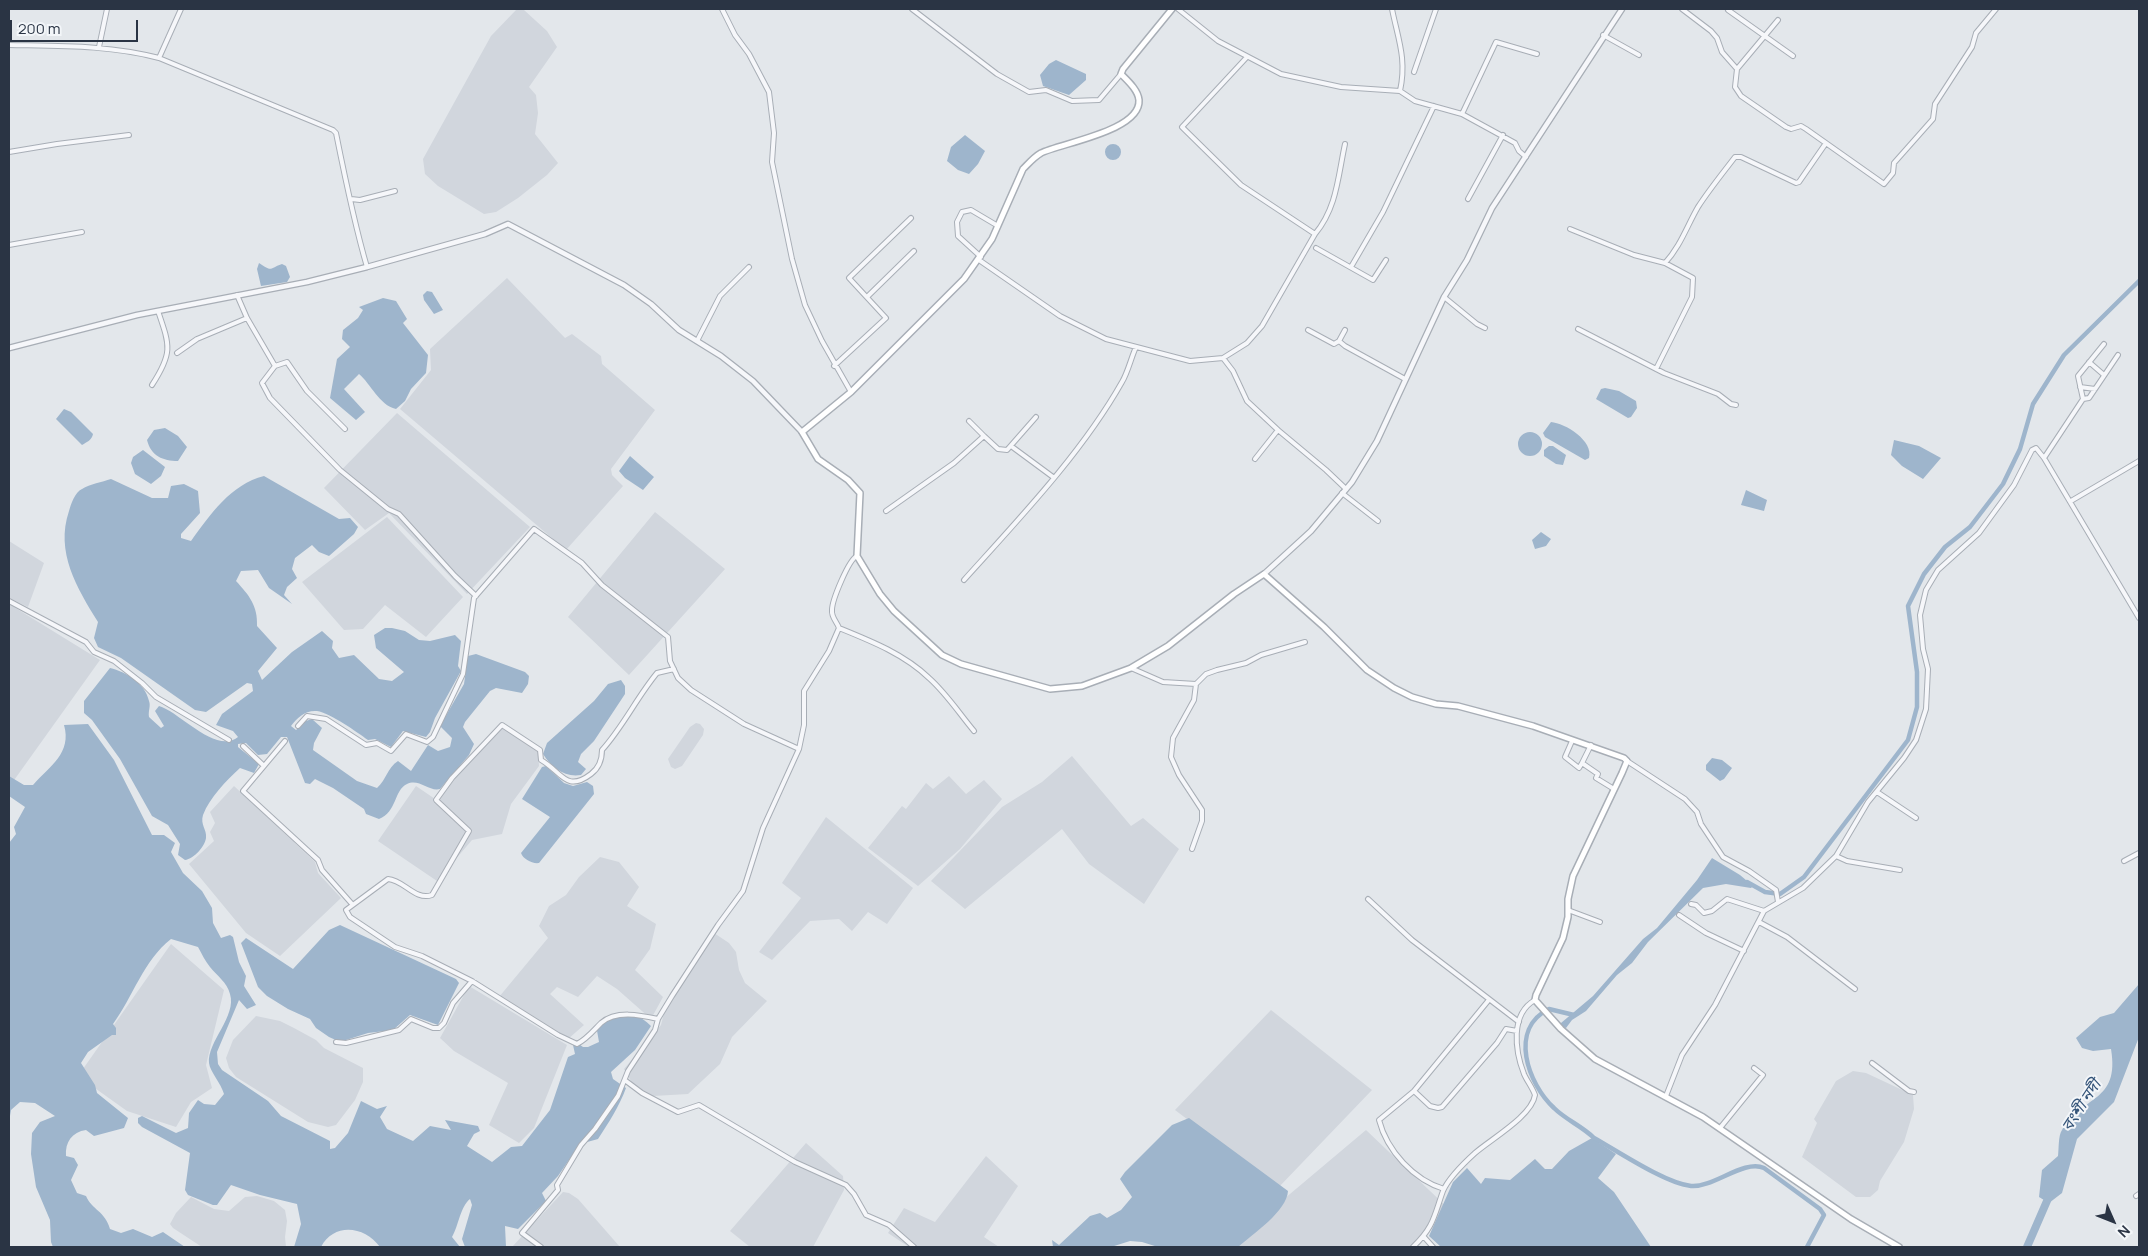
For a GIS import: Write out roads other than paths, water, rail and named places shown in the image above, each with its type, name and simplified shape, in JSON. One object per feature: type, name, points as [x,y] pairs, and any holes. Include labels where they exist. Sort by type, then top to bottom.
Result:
[{"type":"main road","points":[[1172,9],[1143,43],[1121,74],[1135,89],[1139,98],[1135,111],[1122,123],[1102,133],[1041,153],[1031,160],[1024,169],[998,226],[980,259],[948,296],[849,394],[802,432],[818,459],[848,480],[860,493],[857,556],[880,594],[894,611],[950,660],[1050,689],[1082,686],[1131,668],[1168,646],[1234,594],[1264,574],[1324,627],[1367,670],[1394,688],[1412,697],[1436,704],[1458,706],[1534,726],[1572,741],[1591,745],[1620,756],[1627,761],[1573,876],[1563,938],[1540,985],[1537,1002],[1550,1018],[1595,1059],[1666,1096],[1720,1128],[1851,1218],[1899,1247]]},
{"type":"street","points":[[99,47],[107,9]]},
{"type":"street","points":[[159,58],[182,9]]},
{"type":"street","points":[[722,9],[735,35],[749,54],[768,92],[774,133],[772,162],[792,259],[805,305],[849,394]]},
{"type":"street","points":[[912,9],[997,74],[1029,92],[1046,90],[1072,101],[1099,100],[1121,74]]},
{"type":"street","points":[[1178,9],[1218,41],[1281,74],[1342,87],[1400,91],[1415,101],[1462,114],[1503,135],[1515,143],[1519,151],[1526,157]]},
{"type":"street","points":[[1392,9],[1403,54],[1404,73],[1400,91]]},
{"type":"street","points":[[1414,72],[1436,9]]},
{"type":"street","points":[[1264,574],[1311,531],[1344,491],[1378,441],[1444,297],[1467,260],[1492,208],[1603,35],[1622,9]]},
{"type":"street","points":[[1682,9],[1711,31],[1717,38],[1722,52],[1737,69]]},
{"type":"street","points":[[1778,20],[1737,69],[1735,87],[1741,96],[1786,127],[1791,129],[1801,126],[1879,184],[1886,183],[1893,173],[1894,163],[1933,119],[1935,104],[1972,47],[1976,33],[1996,9]]},
{"type":"street","points":[[1728,10],[1793,56]]},
{"type":"street","points":[[1603,35],[1639,55]]},
{"type":"street","points":[[1462,114],[1496,42],[1537,54]]},
{"type":"street","points":[[9,45],[99,47],[129,50],[159,58],[336,133],[351,200],[351,213],[367,267]]},
{"type":"street","points":[[1247,57],[1182,129],[1241,185],[1315,234]]},
{"type":"street","points":[[1351,267],[1383,212],[1434,106]]},
{"type":"street","points":[[9,152],[129,135]]},
{"type":"street","points":[[1468,199],[1503,135]]},
{"type":"street","points":[[1664,263],[1678,247],[1707,194],[1735,157],[1741,157],[1796,183],[1799,182],[1826,143]]},
{"type":"street","points":[[998,226],[971,210],[962,212],[957,222],[958,236],[980,259],[1060,316],[1106,339],[1190,361],[1223,358],[1247,343],[1262,326],[1322,225],[1333,203],[1345,144]]},
{"type":"street","points":[[351,200],[360,200],[394,192]]},
{"type":"street","points":[[834,366],[886,318],[849,278],[911,218]]},
{"type":"street","points":[[9,348],[158,311],[237,296],[367,267],[485,234],[508,224],[624,284],[651,304],[679,330],[753,381],[802,432]]},
{"type":"street","points":[[1570,229],[1634,255],[1664,263],[1693,278],[1693,292],[1685,314],[1672,333],[1667,350],[1656,369]]},
{"type":"street","points":[[9,246],[82,232]]},
{"type":"street","points":[[1316,248],[1373,280],[1386,260]]},
{"type":"street","points":[[867,297],[914,251]]},
{"type":"street","points":[[697,342],[720,296],[749,267]]},
{"type":"street","points":[[237,296],[246,318],[275,366]]},
{"type":"street","points":[[1444,297],[1477,324],[1485,328]]},
{"type":"street","points":[[152,385],[166,364],[168,351],[158,311]]},
{"type":"street","points":[[177,354],[197,339],[246,318]]},
{"type":"street","points":[[1308,330],[1334,344],[1339,341],[1344,330]]},
{"type":"street","points":[[1578,330],[1656,369],[1718,394],[1731,404],[1736,405]]},
{"type":"street","points":[[1339,341],[1405,380]]},
{"type":"street","points":[[2083,399],[2078,376],[2104,344]]},
{"type":"street","points":[[964,580],[1092,429],[1123,381],[1136,347]]},
{"type":"street","points":[[2044,458],[2083,399],[2089,398],[2118,355]]},
{"type":"street","points":[[1223,358],[1233,371],[1247,401],[1326,470],[1344,491],[1378,521]]},
{"type":"street","points":[[345,429],[307,391],[287,362],[275,366],[262,383],[270,398],[340,470],[388,509],[399,514],[455,576],[476,596]]},
{"type":"street","points":[[2089,362],[2104,375]]},
{"type":"street","points":[[2080,387],[2096,389]]},
{"type":"street","points":[[969,421],[992,445],[1004,451],[1011,446],[1036,417]]},
{"type":"street","points":[[1255,459],[1278,430]]},
{"type":"street","points":[[886,511],[954,463],[984,436]]},
{"type":"street","points":[[1011,446],[1053,477]]},
{"type":"street","points":[[1666,1096],[1682,1055],[1705,1022],[1764,911],[1778,901],[1803,888],[1836,856],[1868,802],[1916,740],[1926,709],[1928,669],[1923,649],[1920,615],[1926,590],[1938,570],[1979,533],[2014,485],[2032,450],[2036,448],[2044,458],[2139,618]]},
{"type":"street","points":[[2071,501],[2139,461]]},
{"type":"street","points":[[298,726],[306,716],[318,717],[347,731],[366,745],[377,743],[391,751],[406,734],[427,742],[461,680],[474,598],[534,529],[582,563],[602,585],[668,637],[670,661],[678,678],[691,690],[744,724],[799,749]]},
{"type":"street","points":[[857,556],[850,562],[832,606],[833,616],[839,628],[887,648],[908,660],[942,691],[974,731]]},
{"type":"street","points":[[9,601],[86,642],[94,652],[114,661],[142,683],[156,697],[229,740]]},
{"type":"street","points":[[541,1247],[522,1233],[558,1190],[558,1185],[581,1145],[595,1129],[626,1081],[628,1071],[655,1030],[658,1019],[718,925],[743,891],[763,828],[799,749],[804,726],[804,691],[830,651],[839,628]]},
{"type":"street","points":[[1192,849],[1202,821],[1202,810],[1179,775],[1171,757],[1173,738],[1188,715],[1194,700],[1196,684],[1206,674],[1246,663],[1261,655],[1305,642]]},
{"type":"street","points":[[1131,668],[1163,682],[1196,684]]},
{"type":"street","points":[[658,1019],[642,1015],[616,1015],[602,1022],[587,1039],[577,1044],[558,1036],[472,980],[422,956],[395,948],[350,917],[346,910],[388,879],[397,880],[418,895],[432,895],[469,831],[436,800],[452,778],[502,725],[540,750],[541,760],[569,782],[579,783],[594,772],[602,761],[602,750],[613,738],[657,672],[674,669]]},
{"type":"street","points":[[285,741],[243,792],[318,860],[322,870],[352,904]]},
{"type":"street","points":[[1572,741],[1565,757],[1579,768],[1591,745]]},
{"type":"street","points":[[243,746],[264,766]]},
{"type":"street","points":[[1627,761],[1685,799],[1697,812],[1701,824],[1723,857],[1749,870],[1776,890],[1778,901]]},
{"type":"street","points":[[1582,763],[1598,774],[1596,778],[1614,789]]},
{"type":"street","points":[[1877,792],[1916,818]]},
{"type":"street","points":[[2124,862],[2139,853]]},
{"type":"street","points":[[1836,856],[1847,861],[1900,870]]},
{"type":"street","points":[[1368,899],[1412,940],[1488,1001],[1519,1022]]},
{"type":"street","points":[[1690,904],[1696,905],[1704,913],[1712,911],[1727,899],[1764,911]]},
{"type":"street","points":[[1568,910],[1600,922]]},
{"type":"street","points":[[1679,915],[1706,933],[1744,951]]},
{"type":"street","points":[[1759,922],[1787,937],[1855,989]]},
{"type":"street","points":[[336,1042],[346,1043],[399,1030],[411,1019],[433,1028],[439,1028],[444,1023],[453,1003],[472,980]]},
{"type":"street","points":[[1444,1189],[1426,1184],[1417,1176],[1390,1146],[1382,1131],[1379,1120],[1414,1091],[1488,1001]]},
{"type":"street","points":[[1413,1247],[1424,1237],[1439,1209],[1444,1189],[1476,1152],[1522,1116],[1534,1101],[1535,1095],[1519,1059],[1517,1031],[1519,1022],[1526,1010],[1537,1002]]},
{"type":"street","points":[[1414,1091],[1430,1106],[1438,1108],[1442,1106],[1497,1043],[1506,1029],[1517,1031]]},
{"type":"street","points":[[1872,1063],[1909,1091],[1914,1092]]},
{"type":"street","points":[[1720,1128],[1763,1075],[1754,1068]]},
{"type":"street","points":[[626,1081],[642,1093],[678,1112],[699,1105],[795,1162],[846,1185],[854,1194],[866,1215],[889,1226],[914,1247]]},
{"type":"street","points":[[1424,1237],[1433,1247]]},
{"type":"water","points":[[1056,60],[1086,74],[1086,80],[1069,95],[1043,86],[1040,75],[1049,64]]},
{"type":"water","points":[[965,135],[985,151],[978,164],[969,174],[958,170],[947,161],[951,147]]},
{"type":"water","points":[[1113,144],[1119,146],[1121,152],[1119,158],[1113,160],[1107,158],[1105,152],[1107,146]]},
{"type":"water","points":[[259,263],[270,269],[282,264],[286,266],[290,277],[287,282],[261,286],[257,269]]},
{"type":"water","points":[[427,291],[432,292],[443,310],[434,314],[424,300],[423,295]]},
{"type":"water","points":[[383,298],[396,301],[407,319],[403,323],[428,355],[426,373],[411,389],[405,401],[396,409],[380,399],[359,374],[344,389],[365,412],[356,420],[330,398],[337,359],[350,347],[342,339],[343,330],[358,318],[363,310],[359,307]]},
{"type":"water","points":[[1601,389],[1619,391],[1636,401],[1637,408],[1631,417],[1628,418],[1596,399]]},
{"type":"water","points":[[64,409],[71,412],[93,434],[89,441],[82,445],[56,419]]},
{"type":"water","points":[[1551,422],[1570,429],[1583,439],[1587,445],[1589,458],[1585,460],[1545,437],[1543,433]]},
{"type":"water","points":[[165,428],[178,436],[187,447],[178,461],[158,457],[151,450],[147,440],[154,430]]},
{"type":"water","points":[[1530,432],[1538,436],[1542,444],[1538,452],[1530,456],[1522,452],[1518,444],[1522,436]]},
{"type":"water","points":[[1894,440],[1919,446],[1941,458],[1923,479],[1902,466],[1891,455]]},
{"type":"water","points":[[1549,446],[1553,446],[1566,455],[1563,465],[1556,464],[1544,456],[1544,450]]},
{"type":"water","points":[[143,450],[165,467],[161,476],[151,484],[135,474],[131,463],[133,457]]},
{"type":"water","points":[[630,456],[654,477],[643,490],[625,478],[619,471]]},
{"type":"water","points":[[264,476],[339,519],[350,518],[358,527],[354,534],[329,556],[319,552],[312,545],[295,558],[292,569],[297,578],[287,587],[284,595],[292,604],[269,588],[258,570],[241,571],[236,581],[252,601],[256,612],[257,626],[277,648],[258,671],[262,680],[292,652],[322,631],[333,641],[332,648],[339,658],[354,655],[379,679],[392,681],[404,672],[376,648],[374,635],[385,628],[405,631],[419,640],[430,641],[455,635],[461,641],[458,666],[461,671],[426,737],[403,731],[391,747],[375,739],[368,740],[329,715],[313,711],[302,715],[291,726],[296,730],[306,721],[312,719],[322,728],[314,743],[313,750],[357,781],[377,788],[391,767],[398,761],[411,771],[428,745],[438,751],[450,747],[452,738],[440,726],[464,684],[468,656],[476,654],[525,672],[529,676],[528,684],[522,693],[496,688],[490,691],[463,727],[474,744],[469,755],[440,789],[432,789],[416,783],[407,784],[400,791],[385,816],[379,819],[366,814],[364,809],[333,788],[315,779],[310,784],[305,783],[287,737],[281,737],[267,754],[258,755],[246,743],[238,744],[238,747],[259,764],[254,773],[240,768],[214,796],[202,818],[206,835],[205,841],[195,855],[185,860],[178,855],[180,844],[168,825],[152,816],[120,759],[92,720],[84,713],[84,701],[110,668],[128,675],[139,684],[150,703],[149,717],[161,728],[164,726],[155,711],[159,706],[209,737],[219,741],[229,741],[238,737],[233,731],[216,725],[222,714],[253,691],[252,684],[247,683],[206,712],[195,710],[121,658],[98,647],[94,638],[98,622],[76,583],[66,555],[65,526],[75,495],[92,484],[111,479],[152,498],[168,498],[171,486],[184,484],[198,491],[200,513],[181,534],[181,538],[191,541],[214,511],[231,493],[252,480]]},
{"type":"water","points":[[1746,490],[1767,500],[1764,511],[1741,505]]},
{"type":"water","points":[[1541,532],[1551,539],[1546,546],[1535,549],[1532,540]]},
{"type":"water","points":[[621,680],[625,686],[625,694],[594,741],[581,754],[578,762],[586,769],[581,775],[569,775],[554,767],[543,754],[547,743],[594,701],[608,684]]},
{"type":"water","points":[[88,724],[114,760],[152,835],[164,835],[175,843],[171,852],[183,873],[202,891],[212,908],[213,923],[221,938],[230,935],[233,937],[239,962],[246,976],[244,986],[256,1005],[247,1009],[239,1000],[217,1052],[218,1064],[222,1070],[268,1101],[281,1116],[330,1141],[330,1149],[335,1148],[348,1133],[361,1101],[377,1109],[387,1106],[380,1117],[387,1129],[413,1141],[430,1126],[451,1130],[445,1120],[478,1126],[480,1131],[474,1134],[467,1146],[492,1162],[511,1147],[522,1146],[550,1110],[568,1057],[575,1054],[573,1045],[576,1042],[583,1047],[588,1047],[599,1042],[596,1025],[617,1013],[630,1013],[651,1026],[635,1050],[611,1072],[613,1079],[626,1088],[617,1108],[598,1139],[580,1144],[558,1176],[542,1193],[546,1201],[518,1229],[505,1226],[506,1247],[465,1247],[462,1239],[472,1205],[470,1199],[462,1211],[452,1237],[460,1247],[380,1247],[374,1240],[358,1231],[341,1230],[327,1239],[321,1247],[294,1247],[301,1224],[297,1204],[260,1195],[231,1185],[217,1205],[188,1195],[185,1190],[190,1153],[142,1127],[138,1123],[138,1118],[142,1116],[176,1133],[188,1128],[189,1113],[198,1100],[204,1104],[215,1105],[224,1094],[209,1063],[212,1046],[226,1020],[231,1002],[227,986],[208,965],[198,947],[171,939],[161,948],[146,968],[113,1024],[116,1028],[116,1035],[112,1035],[88,1052],[81,1063],[95,1085],[97,1093],[128,1118],[124,1128],[94,1136],[86,1130],[81,1131],[70,1138],[66,1156],[74,1158],[78,1165],[71,1180],[77,1193],[86,1196],[105,1218],[110,1229],[121,1233],[133,1229],[152,1237],[163,1232],[185,1247],[53,1247],[50,1220],[36,1187],[31,1154],[32,1133],[40,1122],[55,1116],[35,1103],[20,1102],[11,1110],[9,1122],[9,843],[16,834],[14,827],[25,807],[9,796],[9,776],[24,785],[33,785],[62,751],[66,735],[64,725]]},
{"type":"water","points":[[1712,758],[1722,760],[1732,768],[1724,779],[1720,781],[1706,770],[1706,765]]},
{"type":"water","points":[[546,766],[564,783],[573,786],[587,782],[593,786],[594,794],[539,863],[536,863],[526,859],[521,853],[550,817],[522,799],[542,767]]},
{"type":"water","points":[[1712,858],[1740,875],[1753,886],[1751,888],[1726,884],[1703,888],[1648,942],[1632,963],[1617,975],[1586,1011],[1572,1020],[1566,1028],[1561,1027],[1561,1023],[1593,996],[1643,939],[1657,928],[1697,880]]},
{"type":"water","points":[[340,925],[456,979],[459,983],[438,1025],[410,1015],[393,1030],[368,1033],[338,1041],[316,1028],[310,1019],[288,1009],[267,996],[258,987],[241,943],[246,938],[293,969],[329,930]]},
{"type":"water","points":[[2139,984],[2139,1037],[2114,1102],[2077,1139],[2062,1193],[2049,1203],[2039,1197],[2042,1170],[2058,1156],[2059,1139],[2062,1130],[2070,1119],[2097,1097],[2110,1080],[2112,1067],[2111,1049],[2093,1051],[2082,1048],[2076,1038],[2100,1017],[2114,1013]]},
{"type":"water","points":[[1189,1118],[1288,1191],[1282,1206],[1268,1222],[1238,1247],[1158,1247],[1142,1242],[1130,1241],[1111,1247],[1053,1247],[1052,1240],[1059,1245],[1090,1216],[1100,1213],[1107,1218],[1121,1210],[1132,1197],[1120,1179],[1125,1172],[1172,1125]]},
{"type":"water","points":[[1592,1138],[1616,1154],[1598,1178],[1614,1192],[1651,1247],[1441,1247],[1429,1236],[1453,1182],[1467,1168],[1481,1184],[1485,1178],[1510,1180],[1535,1159],[1545,1169],[1552,1169],[1569,1151]]},
{"type":"waterway","points":[[1747,882],[1765,892],[1780,894],[1804,877],[1908,740],[1917,707],[1917,672],[1908,606],[1924,574],[1945,547],[1970,527],[2003,484],[2020,449],[2033,404],[2064,355],[2139,281]]},
{"type":"waterway","points":[[1574,1015],[1549,1009],[1536,1018],[1529,1030],[1526,1043],[1526,1057],[1536,1085],[1554,1108],[1594,1138],[1655,1173],[1680,1184],[1700,1185],[1747,1167],[1756,1166],[1764,1168],[1820,1209],[1824,1215],[1807,1247]]},
{"type":"waterway","name":"বংশী নদী","points":[[2027,1247],[2050,1194]]}]
